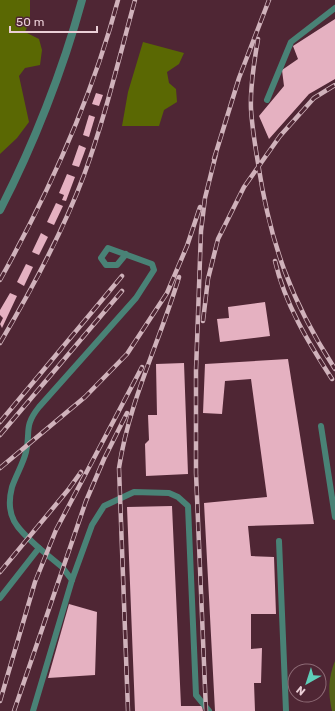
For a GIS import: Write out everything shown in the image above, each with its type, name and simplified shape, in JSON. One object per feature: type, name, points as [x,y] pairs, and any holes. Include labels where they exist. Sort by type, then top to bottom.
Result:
[{"type":"street","points":[[0,210],[15,179],[54,85],[82,0]]},
{"type":"lane","points":[[267,100],[291,42],[335,8]]},
{"type":"lane","points":[[72,580],[62,567],[16,528],[10,512],[12,487],[26,453],[27,426],[32,416],[147,283],[154,270],[152,264],[126,254]]},
{"type":"lane","points":[[322,426],[335,517]]},
{"type":"lane","points":[[33,711],[72,580],[92,525],[104,506],[134,492],[169,493],[178,497],[188,506],[196,695],[209,711]]},
{"type":"lane","points":[[279,541],[286,711]]},
{"type":"lane","points":[[0,598],[39,548]]},
{"type":"green space","points":[[0,0],[30,0],[30,20],[25,32],[39,39],[42,50],[40,65],[25,68],[19,76],[29,122],[17,138],[0,154]]},
{"type":"green space","points":[[143,42],[184,53],[179,64],[167,72],[169,83],[176,89],[177,102],[164,110],[159,126],[122,126],[128,92]]},
{"type":"green space","points":[[335,661],[335,711],[332,711],[329,686]]},
{"type":"building","points":[[335,19],[335,79],[309,94],[269,139],[259,116],[284,86],[282,70],[298,59],[293,46]]},
{"type":"building","points":[[96,93],[103,95],[99,106],[92,104]]},
{"type":"building","points":[[89,115],[95,117],[89,137],[83,135]]},
{"type":"building","points":[[79,145],[86,148],[79,167],[72,165]]},
{"type":"building","points":[[67,174],[75,177],[66,201],[62,200],[64,195],[59,193]]},
{"type":"building","points":[[56,203],[63,206],[54,225],[47,222]]},
{"type":"building","points":[[41,233],[48,237],[39,255],[32,252]]},
{"type":"building","points":[[26,264],[33,267],[24,286],[17,282]]},
{"type":"building","points":[[10,293],[17,296],[2,328],[0,324],[3,318],[0,315],[0,310]]},
{"type":"building","points":[[265,302],[270,336],[220,342],[217,319],[229,318],[228,307]]},
{"type":"building","points":[[288,359],[314,524],[248,526],[251,556],[274,557],[276,614],[251,614],[251,649],[262,648],[261,683],[254,683],[255,711],[215,711],[204,503],[267,497],[251,379],[225,381],[222,414],[203,413],[205,364]]},
{"type":"building","points":[[184,363],[188,474],[146,476],[145,444],[149,440],[148,415],[157,415],[156,364]]},
{"type":"building","points":[[172,506],[181,706],[202,706],[203,711],[135,711],[127,507]]},
{"type":"building","points":[[69,604],[97,612],[95,675],[48,678]]},
{"type":"railway","points":[[0,280],[18,247],[68,144],[95,73],[118,0]]},
{"type":"railway","points":[[0,343],[46,261],[66,219],[84,175],[99,132],[135,0]]},
{"type":"railway","points":[[214,159],[239,78],[269,0]]},
{"type":"railway","points":[[258,39],[252,83],[251,109],[256,150],[269,219],[284,270],[294,295],[335,369]]},
{"type":"railway","points":[[203,321],[208,279],[218,239],[244,187],[280,136],[314,98],[335,85]]},
{"type":"railway","points":[[206,711],[196,473],[196,371],[201,231],[205,198],[216,154]]},
{"type":"railway","points":[[0,468],[85,397],[127,354],[167,293],[187,246],[200,207]]},
{"type":"railway","points":[[275,261],[279,277],[298,322],[332,379]]},
{"type":"railway","points":[[0,422],[122,276]]},
{"type":"railway","points":[[128,711],[119,468],[137,395],[179,277]]},
{"type":"railway","points":[[0,435],[122,291]]},
{"type":"railway","points":[[0,701],[35,582],[56,530],[142,367]]},
{"type":"railway","points":[[14,711],[86,501],[104,459],[127,413]]},
{"type":"railway","points":[[0,572],[68,490],[81,472]]}]
